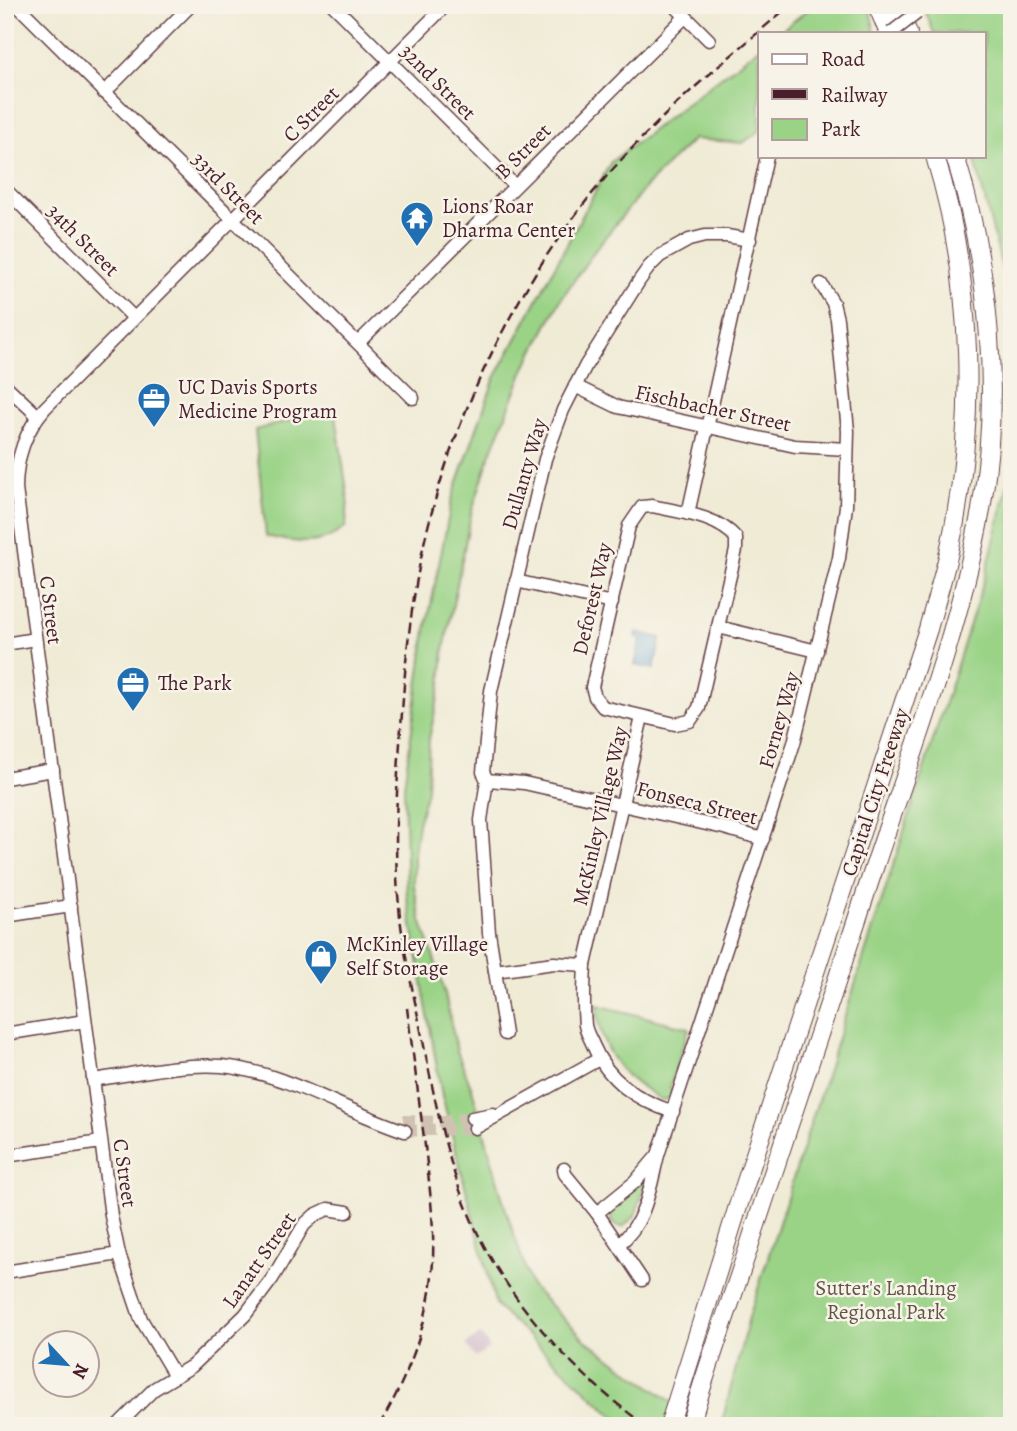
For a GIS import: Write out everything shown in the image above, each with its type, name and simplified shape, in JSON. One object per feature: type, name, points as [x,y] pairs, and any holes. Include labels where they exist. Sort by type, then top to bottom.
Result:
[{"type":"highway","points":[[877,5],[890,32]]},
{"type":"highway","points":[[896,5],[908,32]]},
{"type":"highway","name":"Capital City Freeway","points":[[669,1426],[740,1200],[928,629],[949,553],[962,474],[968,395],[966,328],[955,236],[936,158]]},
{"type":"highway","name":"Capital City Freeway","points":[[690,1426],[926,712],[965,584],[983,493],[989,427],[989,347],[981,268],[966,190],[956,158]]},
{"type":"street","name":"33rd Street","points":[[16,5],[413,398]]},
{"type":"street","points":[[104,93],[191,5]]},
{"type":"street","name":"32nd Street","points":[[333,5],[515,186]]},
{"type":"street","name":"C Street","points":[[175,1376],[141,1319],[119,1254],[111,1216],[16,478],[22,446],[38,416],[446,5]]},
{"type":"street","points":[[674,5],[709,40]]},
{"type":"street","points":[[891,32],[922,9]]},
{"type":"street","name":"B Street","points":[[358,343],[685,17]]},
{"type":"street","points":[[688,514],[767,158]]},
{"type":"street","name":"34th Street","points":[[5,189],[134,318]]},
{"type":"street","name":"Dullanty Way","points":[[505,1034],[489,933],[481,820],[487,780],[483,772],[491,691],[545,459],[575,386],[600,341],[649,267],[660,256],[689,240],[705,236],[727,236],[750,240]]},
{"type":"street","name":"Forney Way","points":[[618,1244],[637,1226],[794,743],[839,558],[846,506],[848,431],[837,319],[833,303],[821,284]]},
{"type":"street","points":[[5,385],[38,416]]},
{"type":"street","name":"Fischbacher Street","points":[[575,386],[618,407],[795,446],[848,449]]},
{"type":"street","name":"Deforest Way","points":[[642,717],[603,707],[594,697],[592,687],[629,526],[634,516],[642,507],[652,506],[688,514]]},
{"type":"street","name":"McKinley Village Way","points":[[673,1112],[634,1096],[599,1059],[586,1028],[584,995],[586,965],[642,717],[675,724],[690,721],[699,708],[736,550],[736,538],[730,531],[688,514]]},
{"type":"street","points":[[516,581],[612,603]]},
{"type":"street","points":[[718,627],[817,651]]},
{"type":"street","points":[[5,644],[35,639]]},
{"type":"street","points":[[5,778],[53,770]]},
{"type":"street","points":[[487,780],[524,783],[621,804]]},
{"type":"street","name":"Fonseca Street","points":[[621,804],[763,839]]},
{"type":"street","points":[[5,916],[71,906]]},
{"type":"street","points":[[495,971],[554,963],[586,965]]},
{"type":"street","points":[[5,1034],[85,1021]]},
{"type":"street","points":[[473,1123],[510,1109],[599,1059]]},
{"type":"street","points":[[93,1080],[184,1068],[220,1066],[254,1071],[296,1084],[376,1119],[404,1126]]},
{"type":"street","points":[[5,1156],[101,1142]]},
{"type":"street","name":"Forney Way","points":[[597,1213],[635,1182],[658,1155]]},
{"type":"street","points":[[565,1169],[565,1174],[597,1213],[642,1280]]},
{"type":"street","name":"Lanatt Street","points":[[117,1426],[154,1389],[192,1366],[245,1315],[272,1279],[304,1225],[315,1215],[328,1209],[347,1212]]},
{"type":"street","points":[[5,1272],[119,1254]]},
{"type":"shaded area","points":[[481,1334],[490,1348],[475,1358],[466,1344]]},
{"type":"green space","points":[[814,5],[869,5],[875,32],[779,32]]},
{"type":"green space","name":"Sutter's Landing Regional Park","points":[[923,5],[1012,5],[1012,1426],[721,1426],[749,1317],[986,574],[1010,476],[1010,300],[974,158],[986,158],[986,32],[934,32]]},
{"type":"green space","points":[[758,49],[758,132],[743,143],[693,139],[648,184],[598,246],[561,299],[524,370],[489,458],[471,514],[429,739],[427,790],[418,823],[414,854],[414,887],[421,920],[443,985],[457,1051],[472,1089],[504,1204],[531,1286],[584,1339],[675,1404],[700,1426],[624,1426],[496,1306],[442,1096],[407,897],[404,786],[426,630],[452,499],[494,380],[611,162]]},
{"type":"green space","points":[[335,409],[348,499],[346,526],[318,541],[298,542],[266,536],[255,430]]},
{"type":"green space","points":[[597,1005],[689,1028],[670,1087],[672,1094],[668,1099],[659,1100],[637,1084],[613,1059],[603,1039]]},
{"type":"green space","points":[[650,1171],[635,1216],[623,1227],[617,1226],[611,1221],[619,1199]]},
{"type":"water","points":[[637,632],[661,638],[654,669],[635,665],[641,638],[636,637]]},
{"type":"tunnel","points":[[403,1121],[444,1122],[472,1118]]},
{"type":"tunnel","points":[[405,1131],[475,1128]]},
{"type":"railway","points":[[759,32],[790,5]]},
{"type":"railway","points":[[646,1426],[603,1392],[563,1354],[527,1312],[482,1242],[459,1189],[437,1107],[403,942],[396,865],[402,708],[411,621],[428,528],[450,454],[495,346],[542,263],[592,193],[667,113],[758,32]]},
{"type":"railway","points":[[379,1426],[414,1354],[427,1307],[433,1267],[430,1186],[407,1008]]},
{"type":"place","name":"Lions Roar Dharma Center","points":[[417,248]]},
{"type":"place","name":"UC Davis Sports Medicine Program","points":[[154,429]]},
{"type":"place","name":"The Park","points":[[133,713]]},
{"type":"place","name":"McKinley Village Self Storage","points":[[321,986]]}]
